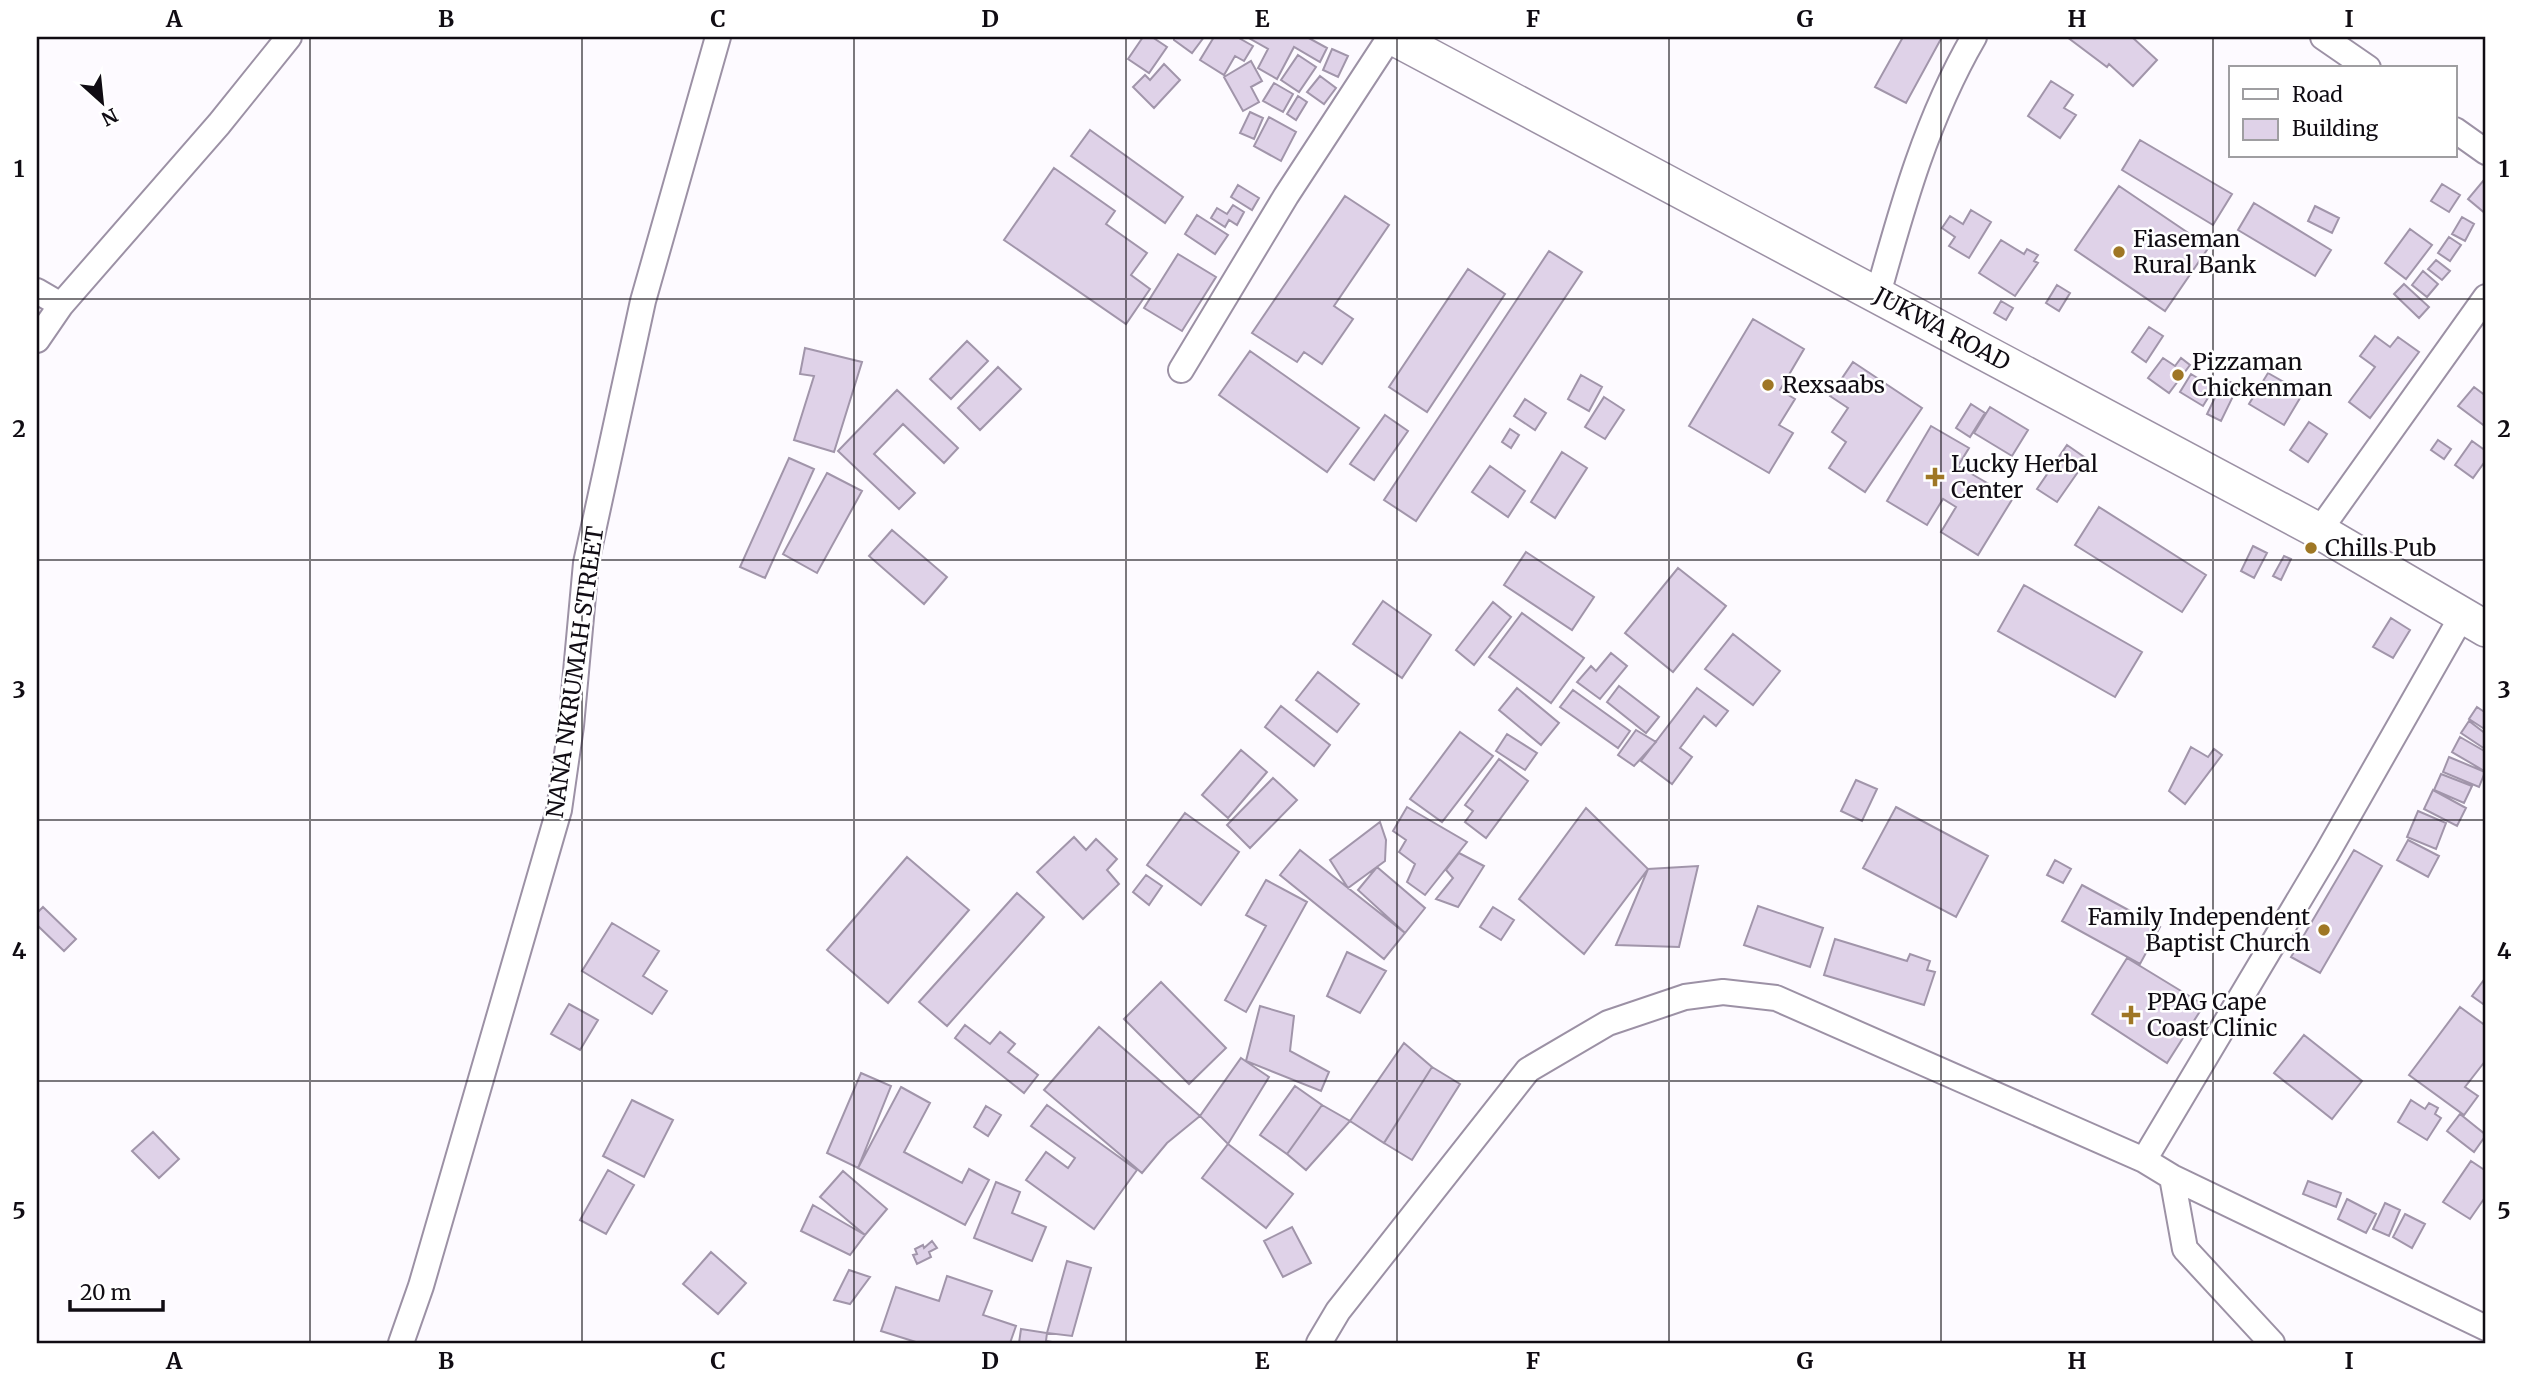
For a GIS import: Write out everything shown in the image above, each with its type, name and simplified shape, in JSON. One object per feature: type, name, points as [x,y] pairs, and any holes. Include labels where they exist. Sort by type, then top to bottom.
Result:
[{"type":"main road","name":"JUKWA ROAD","points":[[1391,37],[2319,531],[2474,623]]},
{"type":"street","points":[[37,341],[61,305],[219,124],[289,37]]},
{"type":"street","name":"NANA NKRUMAH STREET","points":[[401,1343],[421,1286],[559,810],[571,726],[586,563],[643,302],[718,37]]},
{"type":"street","points":[[1181,370],[1286,196],[1391,37]]},
{"type":"street","points":[[1878,295],[1922,145],[1952,75],[1975,37]]},
{"type":"street","points":[[2323,37],[2365,66]]},
{"type":"street","points":[[2456,131],[2486,152]]},
{"type":"street","points":[[37,291],[61,305]]},
{"type":"street","points":[[2319,531],[2486,297]]},
{"type":"street","points":[[2144,1160],[2327,853],[2474,623]]},
{"type":"street","points":[[1319,1343],[1338,1311],[1528,1070],[1608,1023],[1685,997],[1723,992],[1776,998],[2144,1160],[2172,1177],[2486,1328]]},
{"type":"street","points":[[2172,1177],[2185,1249],[2272,1343]]},
{"type":"building","points":[[1143,37],[1152,37],[1167,47],[1149,73],[1128,59]]},
{"type":"building","points":[[1174,37],[1204,37],[1192,53],[1174,40]]},
{"type":"building","points":[[1214,37],[1237,37],[1253,46],[1244,61],[1235,56],[1224,75],[1200,60]]},
{"type":"building","points":[[1247,37],[1307,37],[1327,48],[1320,62],[1294,47],[1277,79],[1258,68],[1268,49]]},
{"type":"building","points":[[1903,37],[1942,37],[1906,103],[1875,87]]},
{"type":"building","points":[[2067,37],[2132,37],[2157,60],[2133,86],[2109,64],[2107,67]]},
{"type":"building","points":[[1332,49],[1348,56],[1338,77],[1323,70]]},
{"type":"building","points":[[1298,55],[1316,67],[1299,92],[1281,80]]},
{"type":"building","points":[[1251,61],[1262,81],[1251,87],[1259,102],[1243,111],[1224,77]]},
{"type":"building","points":[[1164,64],[1180,80],[1154,108],[1133,87],[1145,75],[1150,80]]},
{"type":"building","points":[[1320,76],[1336,88],[1324,104],[1307,92]]},
{"type":"building","points":[[2051,81],[2073,95],[2064,108],[2076,115],[2060,138],[2028,116]]},
{"type":"building","points":[[1274,83],[1293,94],[1283,112],[1263,101]]},
{"type":"building","points":[[1298,96],[1307,102],[1296,120],[1287,114]]},
{"type":"building","points":[[1250,112],[1263,118],[1254,139],[1240,133]]},
{"type":"building","points":[[1269,117],[1296,132],[1281,161],[1254,146]]},
{"type":"building","points":[[1090,130],[1183,197],[1165,223],[1071,156]]},
{"type":"building","points":[[2140,140],[2232,194],[2213,225],[2122,170]]},
{"type":"building","points":[[1054,168],[1115,211],[1106,224],[1147,253],[1131,275],[1150,289],[1126,324],[1004,240]]},
{"type":"building","points":[[2483,181],[2486,183],[2486,214],[2468,199]]},
{"type":"building","points":[[2442,184],[2460,195],[2449,212],[2431,201]]},
{"type":"building","points":[[1238,185],[1259,198],[1252,210],[1231,197]]},
{"type":"building","points":[[2119,186],[2209,247],[2165,311],[2075,250]]},
{"type":"building","points":[[1345,196],[1389,225],[1334,306],[1353,319],[1322,364],[1304,352],[1297,362],[1252,333]]},
{"type":"building","points":[[2254,203],[2331,250],[2315,276],[2238,230]]},
{"type":"building","points":[[1233,205],[1244,212],[1237,225],[1229,220],[1225,227],[1211,218],[1217,208],[1227,214]]},
{"type":"building","points":[[2315,206],[2339,218],[2332,233],[2308,221]]},
{"type":"building","points":[[1971,210],[1991,222],[1969,258],[1949,246],[1955,237],[1942,228],[1950,216],[1963,224]]},
{"type":"building","points":[[1197,215],[1228,235],[1215,254],[1185,234]]},
{"type":"building","points":[[2462,217],[2474,224],[2465,241],[2452,234]]},
{"type":"building","points":[[2410,229],[2432,245],[2406,279],[2385,263]]},
{"type":"building","points":[[2449,237],[2461,245],[2450,261],[2438,253]]},
{"type":"building","points":[[2001,240],[2024,254],[2027,249],[2038,255],[2034,261],[2038,263],[2015,296],[1979,273]]},
{"type":"building","points":[[1549,251],[1582,272],[1416,521],[1384,500]]},
{"type":"building","points":[[1178,254],[1216,277],[1182,331],[1144,308]]},
{"type":"building","points":[[2436,260],[2450,271],[2442,280],[2428,269]]},
{"type":"building","points":[[1468,269],[1505,294],[1427,412],[1389,387]]},
{"type":"building","points":[[2423,271],[2438,284],[2427,297],[2412,285]]},
{"type":"building","points":[[2404,284],[2429,307],[2419,318],[2394,294]]},
{"type":"building","points":[[2057,285],[2070,293],[2059,311],[2046,303]]},
{"type":"building","points":[[2001,301],[2013,308],[2006,320],[1994,313]]},
{"type":"building","points":[[1753,319],[1804,349],[1780,390],[1795,399],[1779,425],[1793,433],[1769,473],[1689,426]]},
{"type":"building","points":[[2149,327],[2163,336],[2146,362],[2132,352]]},
{"type":"building","points":[[2375,336],[2390,347],[2398,337],[2419,352],[2370,418],[2349,402],[2375,367],[2360,356]]},
{"type":"building","points":[[967,341],[988,361],[951,399],[930,379]]},
{"type":"building","points":[[805,348],[862,362],[834,452],[794,440],[814,376],[800,374]]},
{"type":"building","points":[[1250,351],[1359,428],[1327,472],[1219,395]]},
{"type":"building","points":[[2163,358],[2175,366],[2181,358],[2190,365],[2169,393],[2148,378]]},
{"type":"building","points":[[1853,362],[1922,408],[1865,492],[1829,468],[1846,442],[1832,432],[1848,408],[1830,396]]},
{"type":"building","points":[[998,367],[1021,389],[980,430],[958,408]]},
{"type":"building","points":[[2268,373],[2303,393],[2284,425],[2249,404]]},
{"type":"building","points":[[2191,374],[2214,388],[2203,406],[2180,392]]},
{"type":"building","points":[[1581,375],[1602,387],[1589,411],[1568,399]]},
{"type":"building","points":[[2224,379],[2238,386],[2221,421],[2207,414]]},
{"type":"building","points":[[2474,387],[2486,396],[2486,427],[2458,406]]},
{"type":"building","points":[[897,390],[958,448],[944,463],[903,424],[874,454],[915,493],[899,509],[838,451]]},
{"type":"building","points":[[1604,397],[1624,410],[1605,439],[1585,427]]},
{"type":"building","points":[[1525,399],[1546,413],[1535,430],[1514,416]]},
{"type":"building","points":[[1971,404],[1985,413],[1970,437],[1956,428]]},
{"type":"building","points":[[1990,407],[2028,430],[2012,456],[1974,433]]},
{"type":"building","points":[[1385,415],[1408,431],[1374,480],[1350,464]]},
{"type":"building","points":[[2309,422],[2327,434],[2308,462],[2290,450]]},
{"type":"building","points":[[1931,426],[1969,448],[1958,466],[2013,498],[1978,555],[1941,532],[1956,507],[1943,499],[1927,525],[1887,501]]},
{"type":"building","points":[[1510,429],[1519,435],[1511,448],[1502,442]]},
{"type":"building","points":[[2438,440],[2451,449],[2444,459],[2431,450]]},
{"type":"building","points":[[2472,441],[2486,451],[2486,460],[2473,478],[2455,465]]},
{"type":"building","points":[[2067,445],[2087,459],[2057,502],[2037,489]]},
{"type":"building","points":[[1562,452],[1587,468],[1555,518],[1531,502]]},
{"type":"building","points":[[789,458],[814,469],[765,578],[740,567]]},
{"type":"building","points":[[1490,466],[1525,491],[1508,517],[1472,492]]},
{"type":"building","points":[[827,473],[862,491],[817,573],[783,554]]},
{"type":"building","points":[[2099,507],[2206,575],[2182,612],[2075,545]]},
{"type":"building","points":[[892,530],[947,577],[924,604],[869,556]]},
{"type":"building","points":[[2253,546],[2267,553],[2254,578],[2241,571]]},
{"type":"building","points":[[1526,552],[1594,597],[1572,630],[1504,585]]},
{"type":"building","points":[[2284,556],[2291,559],[2281,580],[2273,576]]},
{"type":"building","points":[[1678,568],[1726,606],[1673,672],[1625,633]]},
{"type":"building","points":[[2024,585],[2142,652],[2115,697],[1998,631]]},
{"type":"building","points":[[1383,601],[1431,635],[1402,678],[1353,644]]},
{"type":"building","points":[[1493,602],[1511,617],[1474,665],[1456,650]]},
{"type":"building","points":[[1522,613],[1584,658],[1551,703],[1489,657]]},
{"type":"building","points":[[2391,618],[2410,630],[2393,658],[2373,647]]},
{"type":"building","points":[[1733,634],[1780,671],[1753,705],[1705,669]]},
{"type":"building","points":[[1611,653],[1627,666],[1600,699],[1577,682],[1591,666],[1596,671]]},
{"type":"building","points":[[1318,672],[1359,704],[1337,732],[1296,700]]},
{"type":"building","points":[[1619,686],[1659,717],[1646,733],[1607,702]]},
{"type":"building","points":[[1517,688],[1559,723],[1541,745],[1499,710]]},
{"type":"building","points":[[1697,688],[1728,711],[1716,726],[1704,716],[1680,748],[1692,757],[1672,784],[1641,761]]},
{"type":"building","points":[[1573,690],[1630,731],[1618,748],[1560,707]]},
{"type":"building","points":[[1281,706],[1330,745],[1314,766],[1265,727]]},
{"type":"building","points":[[2477,707],[2486,713],[2486,730],[2469,719]]},
{"type":"building","points":[[2469,721],[2486,734],[2485,749],[2461,733]]},
{"type":"building","points":[[1636,730],[1656,742],[1634,766],[1618,755]]},
{"type":"building","points":[[1460,732],[1493,756],[1442,822],[1410,799]]},
{"type":"building","points":[[1507,734],[1537,753],[1525,770],[1496,751]]},
{"type":"building","points":[[2460,737],[2486,752],[2486,772],[2452,752]]},
{"type":"building","points":[[2191,747],[2208,757],[2214,749],[2222,755],[2185,804],[2169,791]]},
{"type":"building","points":[[1241,750],[1267,772],[1228,818],[1202,795]]},
{"type":"building","points":[[2449,757],[2485,772],[2479,787],[2443,772]]},
{"type":"building","points":[[1499,759],[1528,781],[1486,838],[1465,822],[1473,811],[1465,805]]},
{"type":"building","points":[[2441,774],[2472,786],[2464,803],[2434,790]]},
{"type":"building","points":[[1273,778],[1297,800],[1250,848],[1227,825]]},
{"type":"building","points":[[1856,780],[1877,789],[1862,821],[1841,811]]},
{"type":"building","points":[[2433,790],[2466,808],[2457,826],[2424,809]]},
{"type":"building","points":[[1407,807],[1467,842],[1425,895],[1407,882],[1415,864],[1399,852],[1406,840],[1393,831]]},
{"type":"building","points":[[1896,807],[1988,856],[1956,917],[1863,868]]},
{"type":"building","points":[[1586,808],[1648,869],[1584,954],[1519,899]]},
{"type":"building","points":[[2418,811],[2446,823],[2436,849],[2407,837]]},
{"type":"building","points":[[1185,813],[1239,852],[1201,905],[1147,865]]},
{"type":"building","points":[[1380,822],[1386,840],[1385,861],[1348,888],[1330,860]]},
{"type":"building","points":[[1074,837],[1086,850],[1096,839],[1117,859],[1107,870],[1119,884],[1083,919],[1037,872]]},
{"type":"building","points":[[2408,840],[2439,856],[2428,877],[2397,860]]},
{"type":"building","points":[[1300,850],[1405,933],[1384,959],[1280,875]]},
{"type":"building","points":[[2354,850],[2382,866],[2320,973],[2291,957]]},
{"type":"building","points":[[1459,853],[1484,866],[1458,907],[1436,899],[1453,878],[1446,870]]},
{"type":"building","points":[[907,857],[969,910],[888,1003],[827,950]]},
{"type":"building","points":[[2055,860],[2071,869],[2063,883],[2047,875]]},
{"type":"building","points":[[1698,866],[1679,947],[1616,945],[1648,869]]},
{"type":"building","points":[[1377,867],[1425,908],[1405,933],[1358,890]]},
{"type":"building","points":[[1146,875],[1162,886],[1149,905],[1133,892]]},
{"type":"building","points":[[1266,880],[1307,902],[1246,1012],[1225,1000],[1266,926],[1246,915]]},
{"type":"building","points":[[2082,885],[2160,927],[2140,964],[2062,921]]},
{"type":"building","points":[[1017,893],[1044,917],[947,1026],[919,1002]]},
{"type":"building","points":[[1758,906],[1823,928],[1810,967],[1744,945]]},
{"type":"building","points":[[43,907],[76,939],[64,951],[37,925],[37,913]]},
{"type":"building","points":[[1493,907],[1514,920],[1501,940],[1480,927]]},
{"type":"building","points":[[612,923],[659,951],[643,976],[667,991],[652,1014],[582,971]]},
{"type":"building","points":[[1835,939],[1907,961],[1910,954],[1930,961],[1927,970],[1935,972],[1924,1005],[1824,975]]},
{"type":"building","points":[[1347,952],[1386,971],[1360,1013],[1327,996]]},
{"type":"building","points":[[2127,958],[2204,1005],[2167,1063],[2092,1014]]},
{"type":"building","points":[[2486,977],[2486,1006],[2472,996]]},
{"type":"building","points":[[1161,982],[1226,1048],[1189,1084],[1124,1019]]},
{"type":"building","points":[[569,1004],[598,1020],[580,1050],[551,1034]]},
{"type":"building","points":[[1260,1006],[1294,1016],[1290,1051],[1329,1072],[1321,1091],[1246,1061]]},
{"type":"building","points":[[2460,1007],[2486,1026],[2486,1060],[2465,1087],[2478,1096],[2464,1115],[2409,1075]]},
{"type":"building","points":[[965,1025],[990,1044],[1000,1032],[1015,1044],[1008,1052],[1038,1075],[1024,1093],[955,1038]]},
{"type":"building","points":[[1099,1027],[1200,1116],[1167,1143],[1142,1173],[1044,1090]]},
{"type":"building","points":[[2304,1035],[2362,1081],[2332,1119],[2274,1073]]},
{"type":"building","points":[[1404,1043],[1432,1067],[1384,1143],[1350,1121]]},
{"type":"building","points":[[1241,1058],[1269,1077],[1228,1144],[1200,1116]]},
{"type":"building","points":[[1432,1067],[1460,1084],[1412,1160],[1384,1143]]},
{"type":"building","points":[[861,1073],[891,1086],[858,1168],[827,1153]]},
{"type":"building","points":[[1295,1086],[1322,1105],[1287,1154],[1260,1135]]},
{"type":"building","points":[[901,1087],[930,1103],[904,1152],[962,1183],[969,1169],[989,1180],[965,1225],[858,1168]]},
{"type":"building","points":[[632,1100],[673,1120],[644,1177],[603,1156]]},
{"type":"building","points":[[2411,1100],[2425,1109],[2429,1103],[2438,1108],[2435,1114],[2441,1118],[2427,1140],[2398,1122]]},
{"type":"building","points":[[1047,1105],[1137,1170],[1094,1229],[1026,1180],[1046,1152],[1068,1168],[1075,1158],[1031,1126]]},
{"type":"building","points":[[1322,1105],[1350,1121],[1306,1170],[1287,1154]]},
{"type":"building","points":[[986,1106],[1001,1115],[988,1136],[974,1127]]},
{"type":"building","points":[[2460,1114],[2486,1135],[2474,1152],[2447,1131]]},
{"type":"building","points":[[153,1132],[179,1159],[159,1178],[132,1151]]},
{"type":"building","points":[[1228,1144],[1293,1194],[1266,1228],[1202,1178]]},
{"type":"building","points":[[2471,1161],[2486,1171],[2486,1196],[2470,1219],[2443,1202]]},
{"type":"building","points":[[608,1170],[634,1185],[606,1234],[580,1220]]},
{"type":"building","points":[[843,1171],[887,1209],[865,1235],[820,1197]]},
{"type":"building","points":[[2308,1181],[2341,1193],[2336,1207],[2303,1194]]},
{"type":"building","points":[[996,1182],[1020,1192],[1012,1213],[1046,1227],[1032,1261],[974,1238]]},
{"type":"building","points":[[2347,1199],[2376,1214],[2366,1233],[2338,1219]]},
{"type":"building","points":[[2385,1203],[2400,1210],[2389,1236],[2373,1229]]},
{"type":"building","points":[[813,1205],[865,1235],[850,1255],[801,1231]]},
{"type":"building","points":[[2405,1214],[2425,1224],[2412,1248],[2393,1237]]},
{"type":"building","points":[[1292,1227],[1311,1263],[1283,1277],[1264,1241]]},
{"type":"building","points":[[932,1241],[937,1248],[929,1252],[931,1257],[917,1264],[913,1255],[917,1254],[915,1249],[923,1245],[924,1248]]},
{"type":"building","points":[[711,1252],[746,1283],[718,1314],[683,1284]]},
{"type":"building","points":[[1067,1261],[1091,1268],[1072,1336],[1047,1333]]},
{"type":"building","points":[[849,1270],[870,1277],[850,1304],[834,1300]]},
{"type":"building","points":[[947,1276],[992,1291],[983,1315],[1016,1326],[1010,1343],[919,1343],[881,1331],[896,1287],[939,1301]]},
{"type":"building","points":[[1021,1329],[1047,1333],[1046,1341],[1058,1343],[1019,1343]]},
{"type":"place","name":"Fiaseman Rural Bank","points":[[2119,252]]},
{"type":"place","name":"Pizzaman Chickenman","points":[[2178,375]]},
{"type":"place","name":"Rexsaabs","points":[[1768,385]]},
{"type":"place","name":"Lucky Herbal Center","points":[[1935,477]]},
{"type":"place","name":"Chills Pub","points":[[2311,548]]},
{"type":"place","name":"Family Independent Baptist Church","points":[[2324,930]]},
{"type":"place","name":"PPAG Cape Coast Clinic","points":[[2131,1015]]}]
